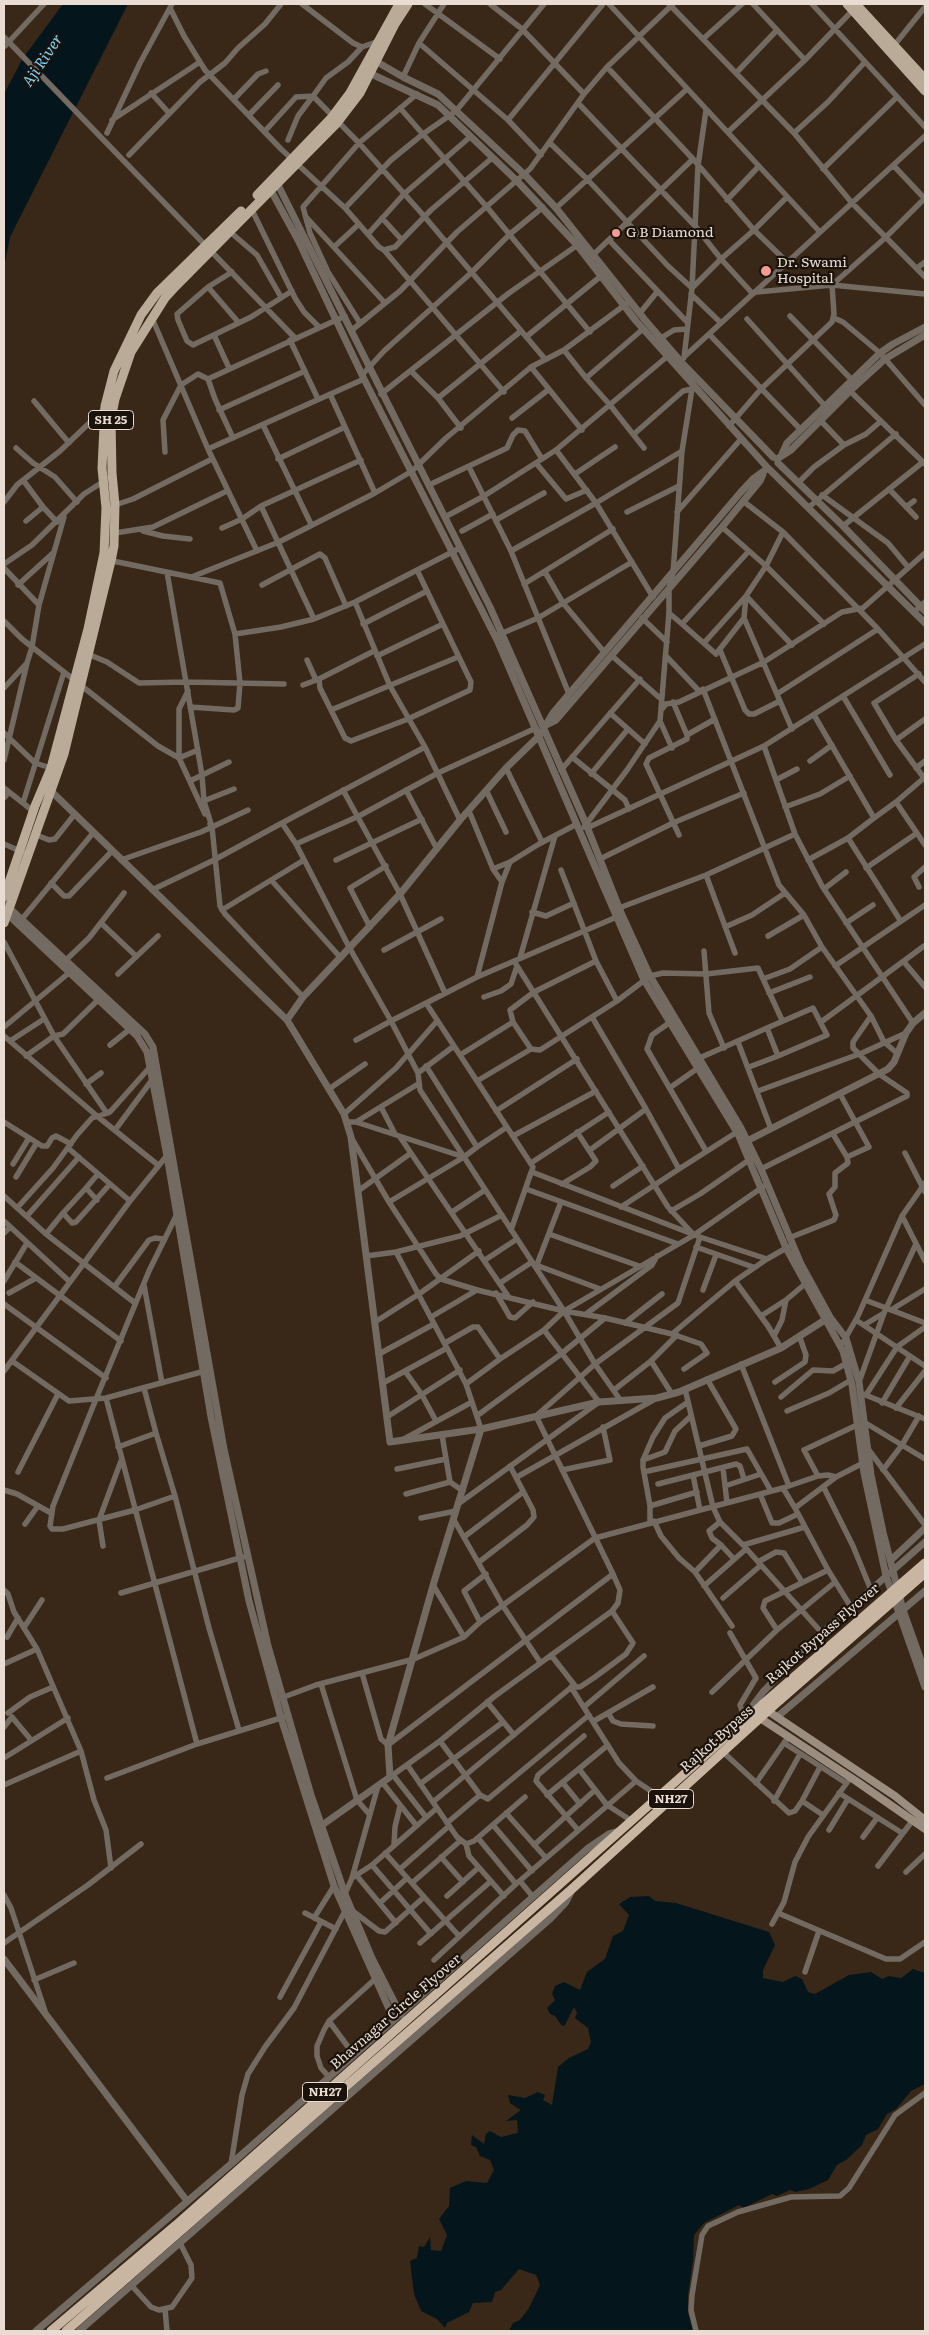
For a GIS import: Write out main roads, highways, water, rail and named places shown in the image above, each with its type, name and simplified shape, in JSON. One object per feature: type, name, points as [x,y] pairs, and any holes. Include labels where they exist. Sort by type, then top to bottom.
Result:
[{"type":"highway","name":"Rajkot Bypass Flyover","points":[[766,1708],[925,1563]]},
{"type":"highway","name":"Rajkot Bypass Flyover","points":[[739,1726],[780,1700],[925,1573]]},
{"type":"highway","name":"Rajkot Bypass","points":[[573,1888],[760,1718],[766,1708]]},
{"type":"highway","name":"Rajkot Bypass","points":[[621,1830],[739,1726]]},
{"type":"highway","name":"Bhavnagar Circle Flyover","points":[[52,2331],[191,2211],[621,1830]]},
{"type":"highway","name":"Bhavnagar Circle Flyover","points":[[66,2331],[573,1888]]},
{"type":"main road","points":[[382,42],[399,4]]},
{"type":"main road","name":"SH 25","points":[[4,922],[6,909],[23,853],[34,834],[64,754],[78,684],[90,655],[107,560],[115,533],[109,408],[119,370],[152,318],[207,249],[229,231],[360,93],[366,72],[382,42],[408,4]]},
{"type":"main road","points":[[852,6],[892,49],[925,91]]},
{"type":"main road","points":[[892,49],[925,79]]},
{"type":"main road","points":[[119,370],[141,315],[151,301],[273,184]]},
{"type":"main road","points":[[4,897],[23,853],[33,811],[51,768],[78,684],[107,560],[103,482],[109,408]]},
{"type":"main road","points":[[766,1708],[895,1796],[925,1820]]},
{"type":"main road","points":[[760,1718],[786,1740],[925,1829]]},
{"type":"water","name":"Aji River","points":[[63,4],[128,4],[10,237],[4,268],[4,94],[23,58]]},
{"type":"water","points":[[649,1896],[655,1901],[676,1903],[769,1932],[775,1945],[763,1970],[763,1978],[783,1982],[795,1976],[802,1979],[808,1992],[815,1994],[849,1975],[871,1972],[882,1979],[889,1976],[901,1978],[913,1969],[925,1973],[925,2084],[911,2091],[896,2109],[887,2114],[878,2129],[866,2135],[862,2145],[846,2160],[837,2165],[828,2180],[809,2189],[795,2192],[790,2190],[777,2196],[772,2194],[744,2208],[739,2205],[704,2223],[694,2235],[688,2295],[688,2313],[694,2331],[509,2331],[513,2323],[520,2320],[529,2308],[540,2285],[536,2275],[519,2269],[501,2290],[495,2292],[492,2302],[473,2303],[469,2312],[447,2323],[445,2328],[437,2319],[421,2311],[414,2294],[410,2261],[417,2258],[419,2246],[424,2247],[430,2237],[431,2250],[441,2251],[447,2235],[439,2219],[449,2206],[450,2188],[466,2181],[487,2183],[494,2170],[490,2160],[480,2156],[476,2147],[471,2145],[472,2135],[484,2144],[486,2134],[490,2131],[501,2137],[518,2133],[517,2120],[506,2121],[521,2110],[510,2103],[508,2095],[525,2098],[538,2092],[545,2095],[543,2100],[552,2105],[558,2067],[569,2058],[588,2049],[591,2042],[588,2028],[575,2018],[577,2013],[574,2007],[565,2025],[562,2026],[555,2016],[550,2014],[547,2008],[555,2000],[552,1994],[555,1986],[564,1982],[580,1990],[587,1972],[605,1959],[613,1936],[623,1931],[629,1915],[619,1904],[630,1897]]},
{"type":"place","name":"G B Diamond","points":[[616,233]]},
{"type":"place","name":"Dr. Swami Hospital","points":[[766,271]]}]
